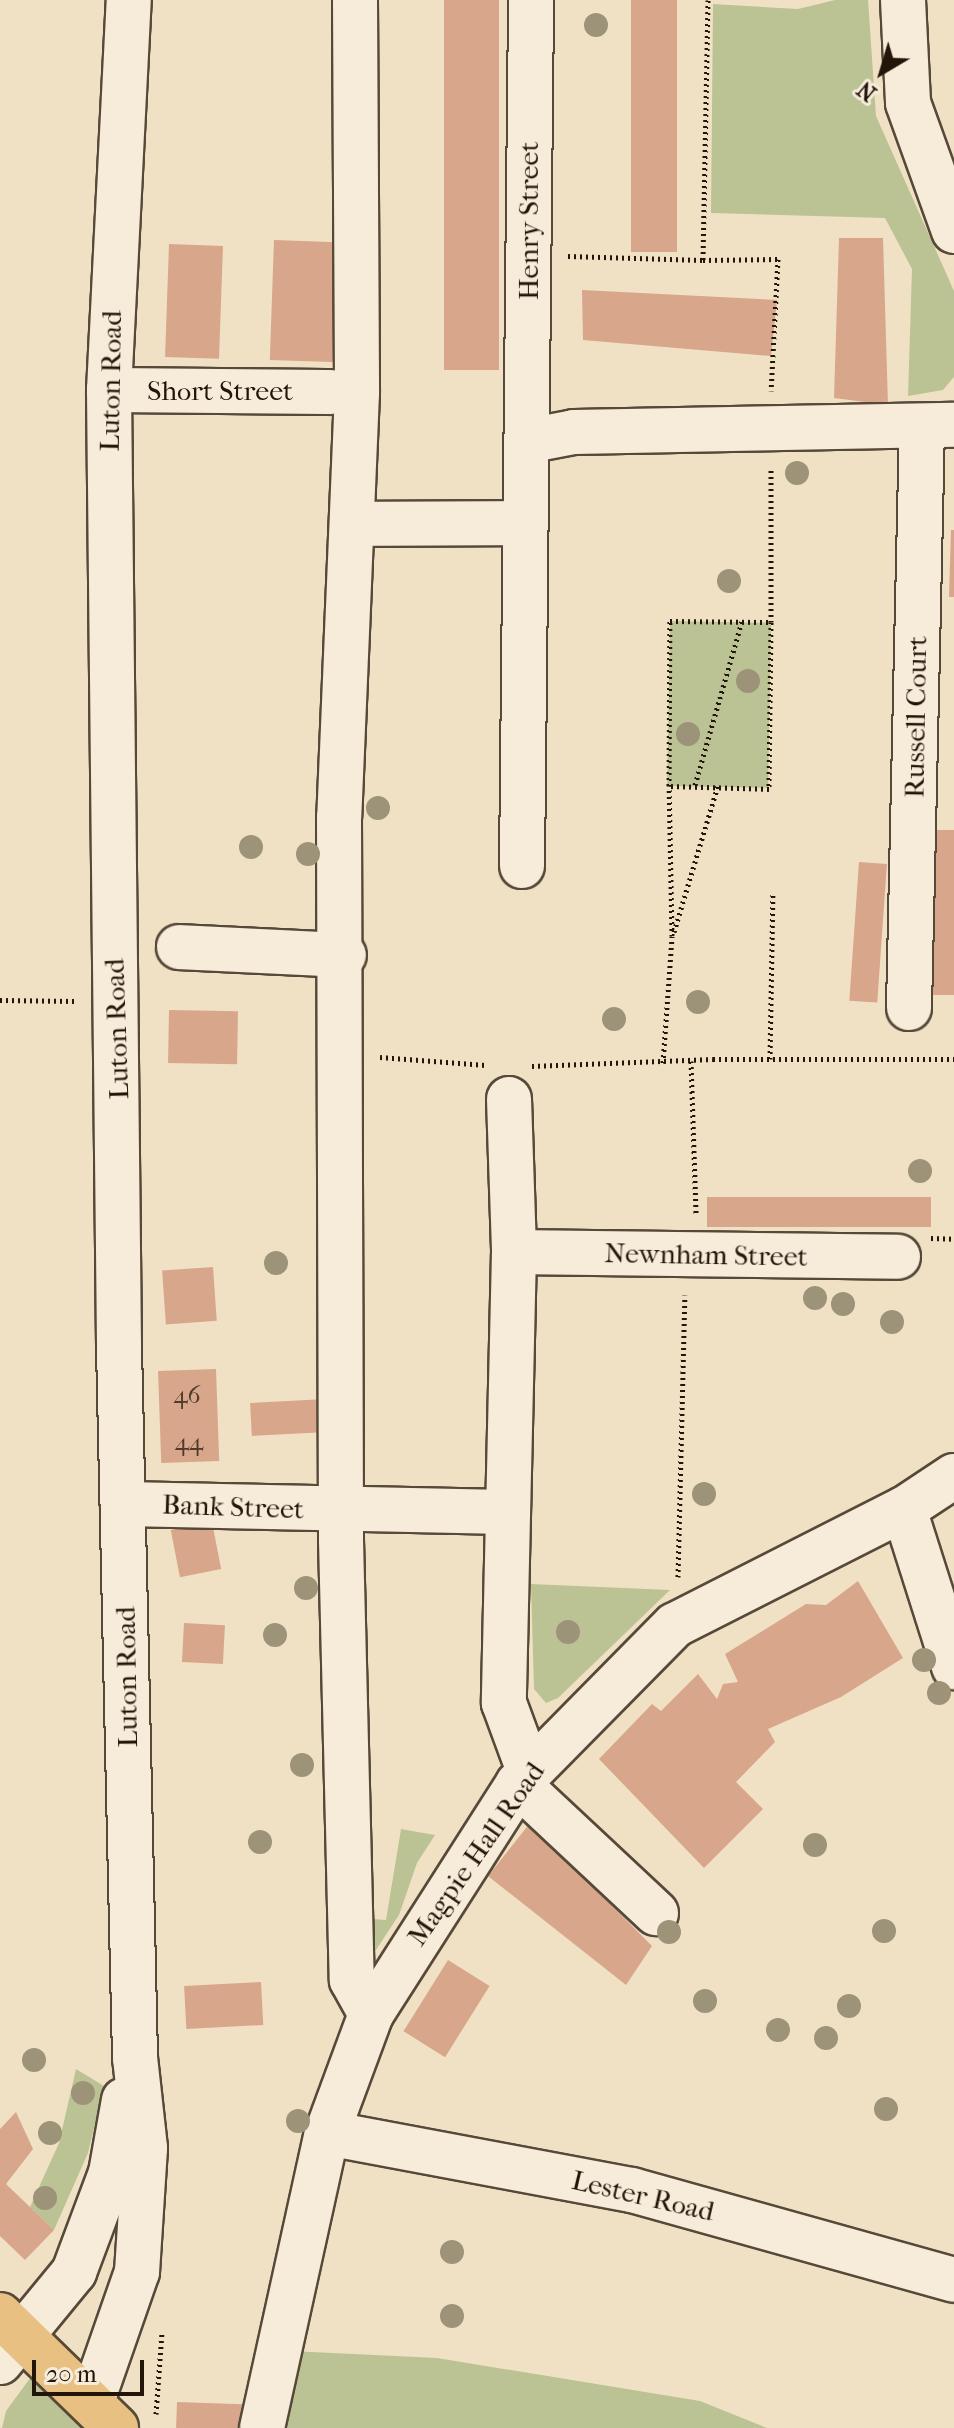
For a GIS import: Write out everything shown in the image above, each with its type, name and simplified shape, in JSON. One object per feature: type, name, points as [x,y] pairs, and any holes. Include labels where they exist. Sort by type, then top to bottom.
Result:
[{"type":"main road","points":[[8,2338],[104,2415]]},
{"type":"street","name":"Luton Road","points":[[104,2415],[138,2260],[145,2148],[135,2058],[123,1504],[109,390],[129,0]]},
{"type":"street","points":[[355,0],[357,393],[339,817],[344,955],[343,1511],[352,1980],[371,2014]]},
{"type":"street","name":"Henry Street","points":[[522,866],[522,523],[527,441],[531,0]]},
{"type":"street","points":[[903,0],[908,103],[954,231]]},
{"type":"street","name":"Short Street","points":[[109,390],[331,392]]},
{"type":"street","points":[[527,441],[574,432],[938,426]]},
{"type":"street","name":"Russell Court","points":[[909,1008],[938,426]]},
{"type":"street","points":[[352,524],[522,523]]},
{"type":"street","points":[[179,947],[344,955]]},
{"type":"street","points":[[508,1077],[514,1252],[504,1703],[523,1778],[656,1913]]},
{"type":"street","name":"Newnham Street","points":[[514,1252],[898,1257]]},
{"type":"street","name":"Magpie Hall Road","points":[[262,2428],[327,2133],[371,2014],[523,1778],[675,1625],[904,1509],[954,1476]]},
{"type":"street","name":"Bank Street","points":[[123,1504],[343,1511]]},
{"type":"street","points":[[904,1509],[954,1667]]},
{"type":"street","points":[[343,1511],[508,1512]]},
{"type":"street","name":"Luton Road","points":[[8,2338],[74,2272],[111,2173],[135,2058]]},
{"type":"street","name":"Lester Road","points":[[327,2133],[632,2190],[954,2280]]},
{"type":"path","points":[[703,260],[708,0]]},
{"type":"path","points":[[529,256],[778,259],[772,429],[769,789],[718,785],[669,786]]},
{"type":"path","points":[[663,1063],[672,936],[670,621],[771,622]]},
{"type":"path","points":[[695,785],[742,621]]},
{"type":"path","points":[[672,936],[718,785]]},
{"type":"path","points":[[770,1059],[773,893]]},
{"type":"path","points":[[0,1000],[82,1001]]},
{"type":"path","points":[[343,1055],[508,1077],[691,1061],[954,1059]]},
{"type":"path","points":[[675,1625],[691,1254],[691,1061]]},
{"type":"green space","points":[[835,0],[868,0],[876,116],[954,291],[954,377],[943,390],[908,396],[912,269],[885,218],[711,213],[713,4],[798,9]]},
{"type":"green space","points":[[670,621],[771,623],[768,788],[667,786]]},
{"type":"green space","points":[[531,1584],[670,1590],[558,1698],[546,1703],[534,1689]]},
{"type":"green space","points":[[401,1829],[435,1835],[417,1863],[399,1915],[370,1959],[360,1918],[386,1920]]},
{"type":"green space","points":[[76,2069],[104,2086],[88,2153],[54,2230],[30,2207],[59,2143]]},
{"type":"green space","points":[[291,2351],[437,2358],[700,2401],[767,2428],[275,2428]]},
{"type":"green space","points":[[31,2377],[39,2381],[85,2428],[2,2428],[6,2411]]},
{"type":"building","points":[[444,0],[499,0],[499,370],[444,370]]},
{"type":"building","points":[[631,0],[677,0],[677,252],[631,252]]},
{"type":"building","points":[[839,238],[883,238],[888,405],[834,398]]},
{"type":"building","points":[[274,240],[351,243],[347,363],[270,360]]},
{"type":"building","points":[[169,244],[223,246],[219,359],[165,357]]},
{"type":"building","points":[[582,290],[777,300],[771,356],[583,340]]},
{"type":"building","points":[[951,530],[954,530],[954,597],[949,597]]},
{"type":"building","points":[[931,830],[954,830],[954,995],[925,995]]},
{"type":"building","points":[[859,862],[887,864],[877,1003],[849,1001]]},
{"type":"building","points":[[169,1010],[238,1011],[237,1064],[168,1063]]},
{"type":"building","points":[[707,1197],[931,1197],[931,1227],[707,1227]]},
{"type":"building","points":[[213,1267],[217,1321],[166,1324],[162,1271]]},
{"type":"building","points":[[216,1369],[219,1461],[161,1463],[158,1371]]},
{"type":"building","points":[[326,1399],[328,1432],[252,1436],[250,1403]]},
{"type":"building","points":[[212,1522],[221,1569],[180,1577],[171,1530]]},
{"type":"building","points":[[858,1581],[903,1658],[841,1697],[768,1729],[775,1742],[736,1782],[763,1809],[704,1868],[599,1759],[652,1704],[661,1711],[698,1674],[717,1699],[723,1684],[738,1682],[725,1654],[806,1604],[826,1605]]},
{"type":"building","points":[[184,1623],[225,1625],[223,1664],[182,1662]]},
{"type":"building","points":[[530,1823],[652,1946],[626,1985],[488,1876]]},
{"type":"building","points":[[448,1960],[490,1986],[445,2057],[403,2031]]},
{"type":"building","points":[[261,1982],[263,2025],[186,2029],[184,1986]]},
{"type":"building","points":[[16,2112],[33,2149],[6,2184],[54,2230],[25,2260],[0,2236],[0,2129]]},
{"type":"building","points":[[177,2402],[249,2405],[248,2428],[176,2428]]}]
